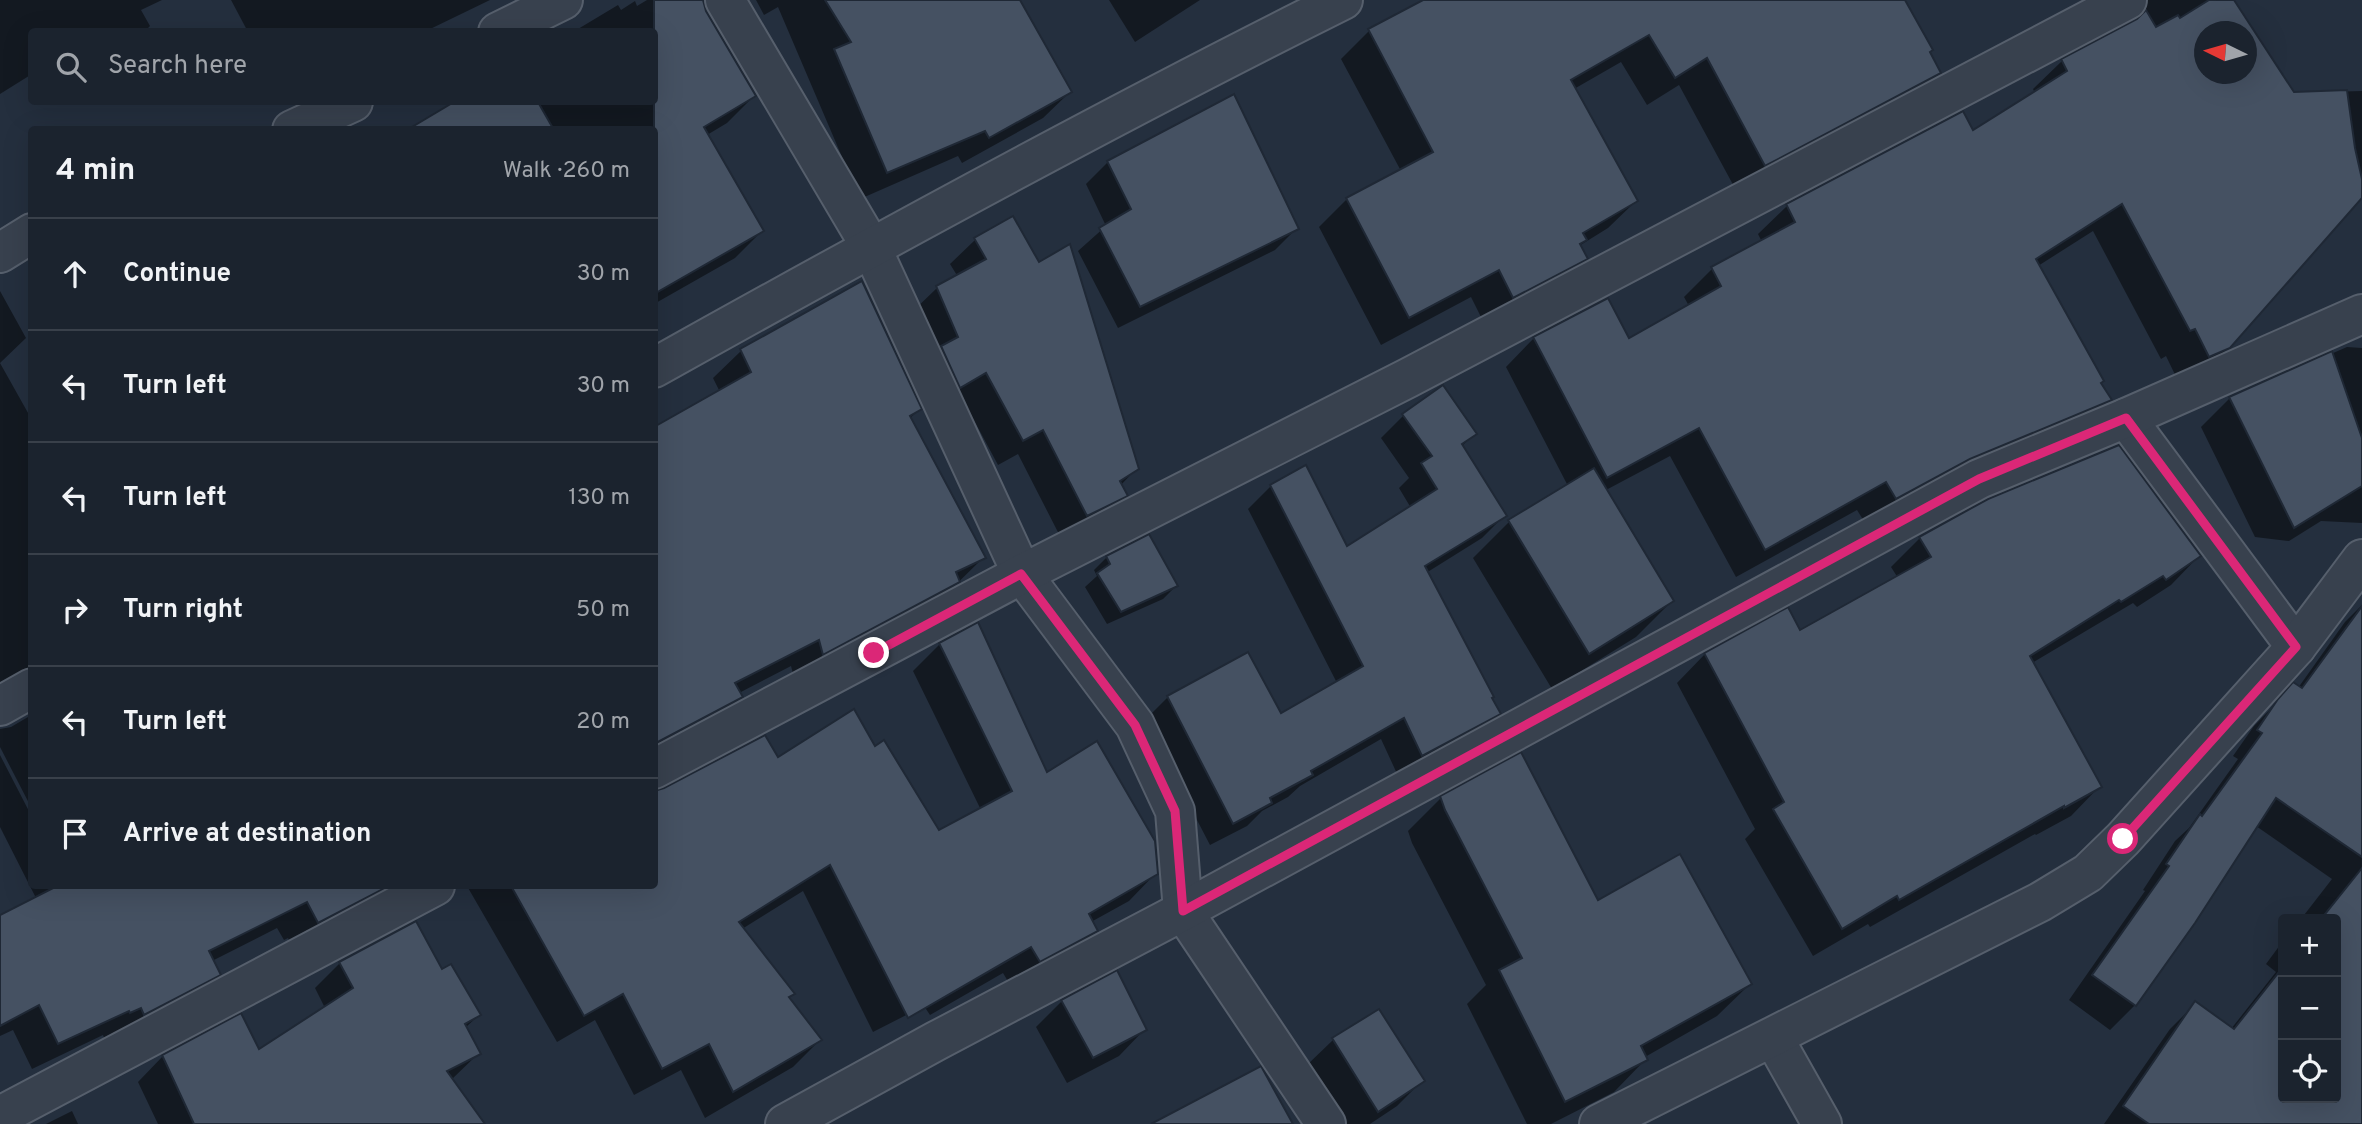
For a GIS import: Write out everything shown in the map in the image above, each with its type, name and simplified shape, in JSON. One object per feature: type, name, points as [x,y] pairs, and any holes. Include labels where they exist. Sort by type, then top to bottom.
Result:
[{"type":"street","points":[[506,28],[563,0]]},
{"type":"street","points":[[725,0],[871,247],[1021,574],[1135,725],[1175,811],[1183,911],[1326,1124]]},
{"type":"street","points":[[658,366],[871,247],[1233,55],[1343,0]]},
{"type":"street","points":[[658,767],[1021,574],[1408,379],[2127,0]]},
{"type":"street","points":[[309,126],[347,105]]},
{"type":"street","points":[[0,253],[28,236]]},
{"type":"street","points":[[785,1124],[1979,479],[2126,418],[2362,314]]},
{"type":"street","points":[[2126,418],[2296,647]]},
{"type":"street","points":[[1599,1124],[2040,902],[2088,873],[2123,839],[2296,647],[2362,559]]},
{"type":"street","points":[[0,706],[28,690]]},
{"type":"street","points":[[0,1116],[429,889]]},
{"type":"street","points":[[1773,1037],[1822,1124]]},
{"type":"building","points":[[654,0],[703,0],[706,11],[756,96],[704,127],[764,231],[658,292],[658,126],[654,126],[654,105],[658,105],[658,28],[654,28]]},
{"type":"building","points":[[825,0],[1020,0],[1072,92],[989,138],[985,131],[887,173],[834,49],[851,42]]},
{"type":"building","points":[[1423,0],[1905,0],[1933,50],[1930,52],[1941,73],[1765,166],[1707,58],[1675,78],[1649,35],[1571,80],[1638,201],[1583,233],[1587,240],[1580,244],[1588,259],[1513,298],[1499,270],[1409,318],[1346,198],[1433,152],[1368,29]]},
{"type":"building","points":[[2209,0],[2234,0],[2248,21],[2194,21],[2194,84],[2257,84],[2257,35],[2294,92],[2347,90],[2362,179],[2362,198],[2230,348],[2209,357],[2195,329],[2190,331],[2122,204],[2036,259],[2112,400],[1970,459],[1896,499],[1886,482],[1765,550],[1699,428],[1607,478],[1533,337],[1608,298],[1629,338],[1721,286],[1711,267],[1795,222],[1786,204],[1963,111],[1973,130],[2067,71],[2061,59],[2137,19],[2146,10],[2156,27],[2178,15],[2180,18]]},
{"type":"building","points":[[1234,94],[1299,229],[1140,307],[1099,228],[1131,209],[1107,161]]},
{"type":"building","points":[[449,105],[540,105],[552,126],[414,126]]},
{"type":"building","points":[[1013,216],[1039,262],[1070,244],[1139,469],[1120,481],[1128,496],[1087,516],[1043,430],[1023,441],[986,373],[960,388],[941,346],[958,337],[936,286],[986,259],[974,238]]},
{"type":"building","points":[[862,281],[922,409],[910,416],[986,558],[956,572],[960,582],[823,655],[819,640],[735,683],[743,697],[658,742],[658,425],[751,372],[740,349]]},
{"type":"building","points":[[2332,351],[2362,438],[2362,486],[2294,528],[2229,397]]},
{"type":"building","points":[[1443,385],[1477,434],[1462,444],[1507,516],[1425,566],[1501,714],[1422,756],[1404,718],[1311,771],[1313,775],[1270,798],[1272,803],[1233,824],[1167,696],[1248,652],[1281,713],[1363,666],[1270,485],[1306,465],[1347,546],[1437,489],[1421,463],[1432,456],[1402,414]]},
{"type":"building","points":[[2119,445],[2201,556],[2166,580],[2163,576],[2121,602],[2119,600],[2030,656],[2102,787],[1899,900],[1897,896],[1842,929],[1773,809],[1784,802],[1704,653],[1788,607],[1800,630],[1931,557],[1919,537],[1988,499]]},
{"type":"building","points":[[1594,468],[1674,601],[1589,654],[1508,520]]},
{"type":"building","points":[[1149,534],[1178,586],[1121,612],[1097,573],[1110,564],[1106,556]]},
{"type":"building","points":[[2362,606],[2362,857],[2276,798],[2195,923],[2136,1006],[2092,975],[2169,866],[2166,864],[2200,814],[2202,816],[2262,733],[2257,730],[2278,699],[2293,682],[2302,688]]},
{"type":"building","points":[[978,622],[1047,772],[1097,741],[1155,841],[1158,874],[1089,914],[1098,931],[1040,962],[1031,947],[908,1018],[830,865],[739,922],[795,994],[789,997],[822,1040],[733,1092],[709,1044],[662,1069],[623,994],[584,1016],[513,889],[658,889],[658,790],[765,735],[778,757],[854,709],[875,746],[884,740],[939,830],[1012,791],[939,643]]},
{"type":"building","points":[[1521,752],[1598,900],[1680,854],[1752,984],[1641,1046],[1648,1060],[1565,1102],[1499,970],[1522,958],[1440,796]]},
{"type":"building","points":[[2362,868],[2362,1124],[2149,1124],[2123,1106],[2195,1001],[2234,1029],[2278,973],[2278,1103],[2341,1103],[2341,914],[2325,914]]},
{"type":"building","points":[[51,889],[383,889],[318,923],[307,902],[209,951],[221,975],[144,1015],[141,1008],[130,1013],[129,1011],[58,1044],[39,1005],[0,1026],[0,915]]},
{"type":"building","points":[[416,921],[442,969],[451,964],[481,1015],[465,1024],[481,1054],[447,1071],[485,1124],[194,1124],[162,1055],[241,1013],[259,1049],[353,988],[339,962]]},
{"type":"building","points":[[1117,970],[1147,1030],[1093,1058],[1061,1000]]},
{"type":"building","points":[[1379,1009],[1425,1081],[1378,1112],[1332,1038]]},
{"type":"building","points":[[1261,1066],[1293,1124],[1151,1124]]},
{"type":"route","points":[[874,653],[1021,574],[1135,725],[1175,811],[1183,911],[1979,479],[2126,418],[2296,647],[2123,839]]}]
